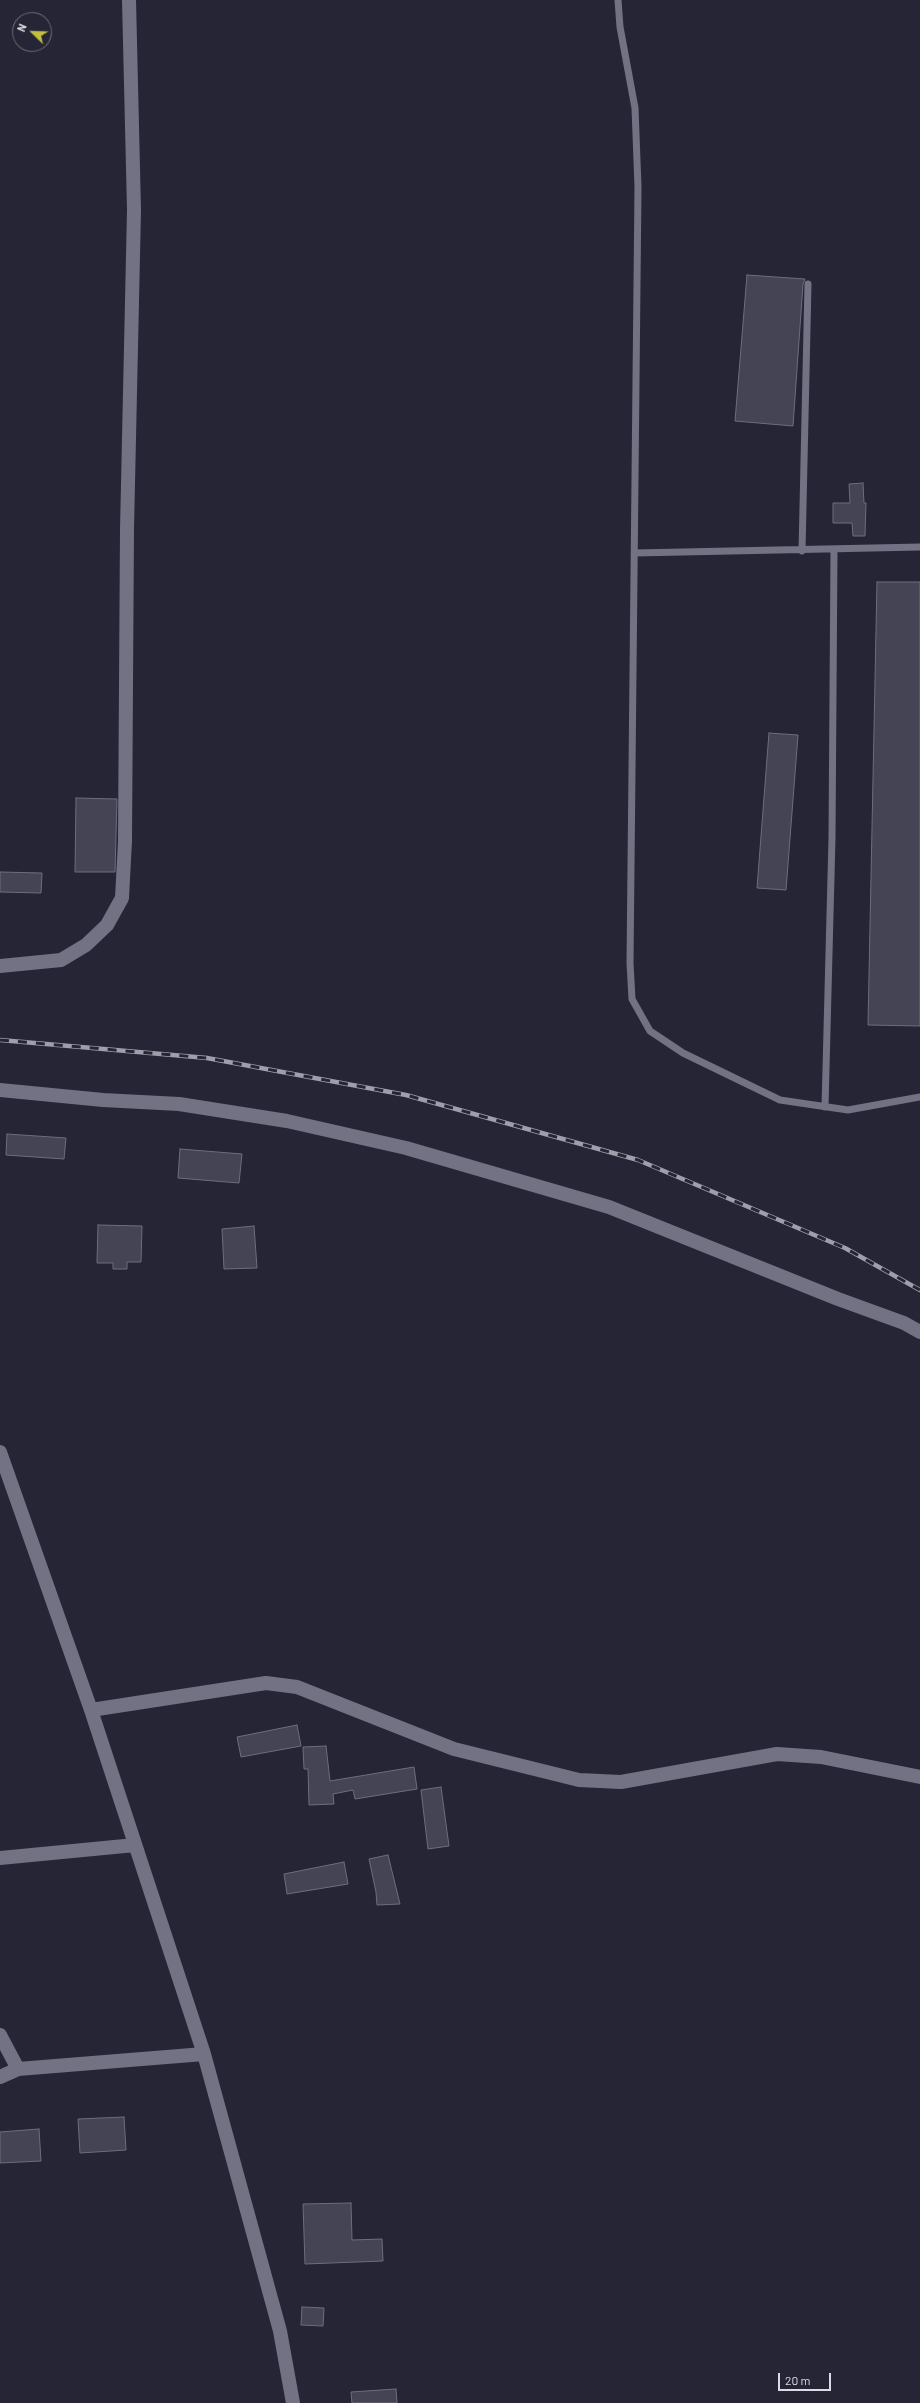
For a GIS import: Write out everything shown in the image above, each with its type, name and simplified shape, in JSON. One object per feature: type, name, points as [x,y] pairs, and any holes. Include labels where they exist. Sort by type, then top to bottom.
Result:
[{"type":"street","points":[[0,966],[61,960],[86,945],[107,925],[122,898],[125,841],[127,529],[134,210],[129,0]]},
{"type":"street","points":[[0,1090],[103,1100],[178,1104],[287,1121],[406,1148],[609,1207],[838,1299],[904,1323],[920,1332]]},
{"type":"street","points":[[0,1452],[91,1710],[204,2054],[280,2331],[293,2403]]},
{"type":"street","points":[[91,1710],[266,1684],[296,1687],[454,1749],[579,1780],[621,1782],[777,1754],[821,1757],[920,1777]]},
{"type":"street","points":[[0,1858],[135,1845]]},
{"type":"street","points":[[0,2035],[18,2069]]},
{"type":"street","points":[[0,2077],[18,2069],[204,2054]]},
{"type":"lane","points":[[618,0],[620,27],[635,108],[638,187],[630,963],[632,999],[650,1031],[683,1053],[780,1100],[848,1110],[920,1097]]},
{"type":"lane","points":[[802,551],[808,284]]},
{"type":"lane","points":[[634,553],[802,551],[920,547]]},
{"type":"lane","points":[[825,1107],[832,838],[834,550]]},
{"type":"building","points":[[747,275],[805,279],[803,284],[793,426],[735,421]]},
{"type":"building","points":[[863,483],[864,503],[866,503],[865,536],[853,536],[852,523],[833,523],[833,503],[850,503],[849,484]]},
{"type":"building","points":[[877,582],[920,582],[920,1026],[868,1025]]},
{"type":"building","points":[[769,733],[798,735],[786,890],[757,888]]},
{"type":"building","points":[[76,798],[117,799],[115,872],[75,872]]},
{"type":"building","points":[[0,872],[42,873],[41,893],[0,892]]},
{"type":"building","points":[[7,1134],[66,1138],[64,1159],[6,1155]]},
{"type":"building","points":[[180,1149],[242,1154],[239,1183],[178,1178]]},
{"type":"building","points":[[98,1225],[142,1226],[141,1262],[127,1262],[127,1269],[113,1269],[113,1263],[97,1263]]},
{"type":"building","points":[[254,1226],[257,1268],[224,1269],[222,1229]]},
{"type":"building","points":[[297,1725],[301,1746],[241,1757],[237,1737]]},
{"type":"building","points":[[326,1746],[330,1781],[414,1767],[417,1789],[355,1799],[353,1790],[333,1794],[334,1804],[309,1805],[308,1769],[304,1769],[303,1747]]},
{"type":"building","points":[[441,1787],[449,1846],[428,1849],[421,1790]]},
{"type":"building","points":[[388,1855],[400,1904],[377,1905],[376,1892],[369,1859]]},
{"type":"building","points":[[344,1862],[348,1884],[287,1894],[284,1874]]},
{"type":"building","points":[[124,2117],[126,2150],[80,2153],[78,2119]]},
{"type":"building","points":[[39,2129],[41,2161],[0,2163],[0,2132]]},
{"type":"building","points":[[351,2203],[352,2240],[382,2239],[383,2261],[305,2264],[303,2204]]},
{"type":"building","points":[[302,2307],[324,2308],[323,2326],[301,2325]]},
{"type":"building","points":[[396,2389],[397,2403],[352,2403],[351,2392]]},
{"type":"railway","points":[[0,1040],[207,1058],[406,1095],[638,1160],[845,1248],[920,1290]]}]
